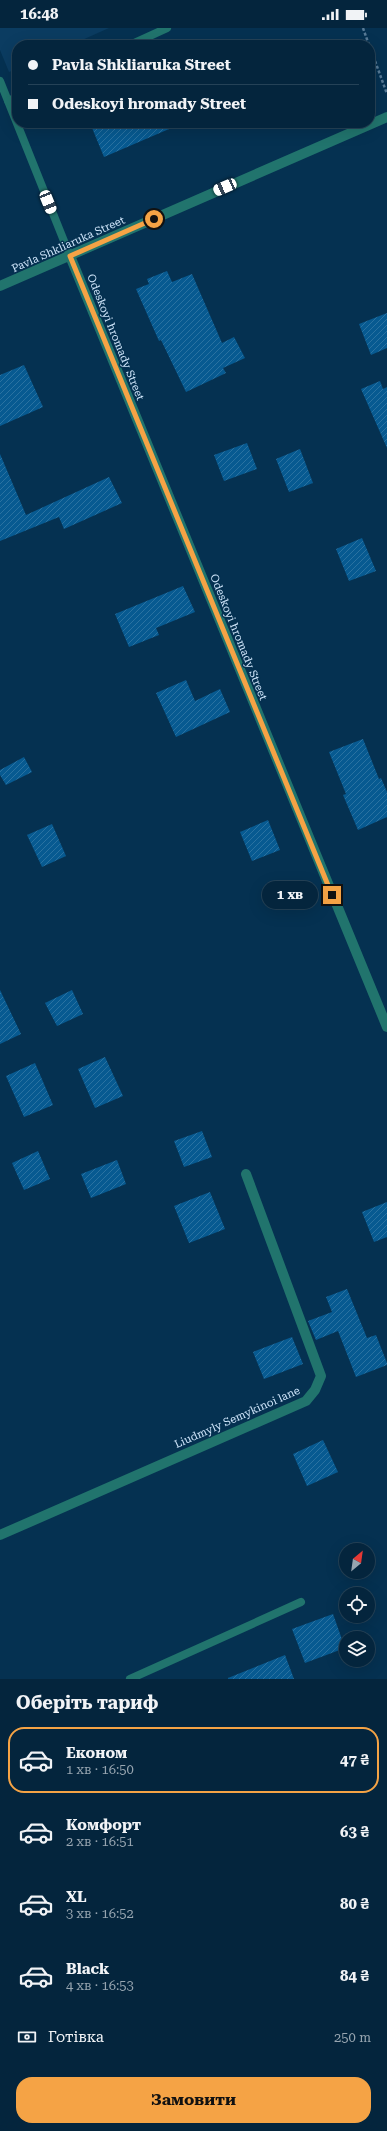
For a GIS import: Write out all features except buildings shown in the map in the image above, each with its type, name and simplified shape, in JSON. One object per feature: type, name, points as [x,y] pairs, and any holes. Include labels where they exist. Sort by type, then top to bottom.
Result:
[{"type":"street","name":"Pavla Shkliaruka Street","points":[[375,122],[387,117]]},
{"type":"street","name":"Pavla Shkliaruka Street","points":[[0,286],[362,128]]},
{"type":"street","name":"Odeskoyi hromady Street","points":[[70,256],[387,1027]]},
{"type":"street","name":"Liudmyly Semykinoi lane","points":[[0,1535],[306,1400],[315,1390],[321,1376],[246,1174]]},
{"type":"lane","points":[[141,40],[167,28]]},
{"type":"lane","points":[[0,81],[12,111]]},
{"type":"lane","points":[[8,101],[12,99]]},
{"type":"lane","points":[[19,128],[70,256]]},
{"type":"lane","points":[[130,1679],[301,1602]]},
{"type":"path","points":[[363,28],[368,40]]},
{"type":"path","points":[[375,60],[387,94]]},
{"type":"shaded area","points":[[0,28],[109,28],[82,40],[12,40],[12,71],[9,72],[0,50]]},
{"type":"route","points":[[154,219],[70,256],[332,895]]}]
